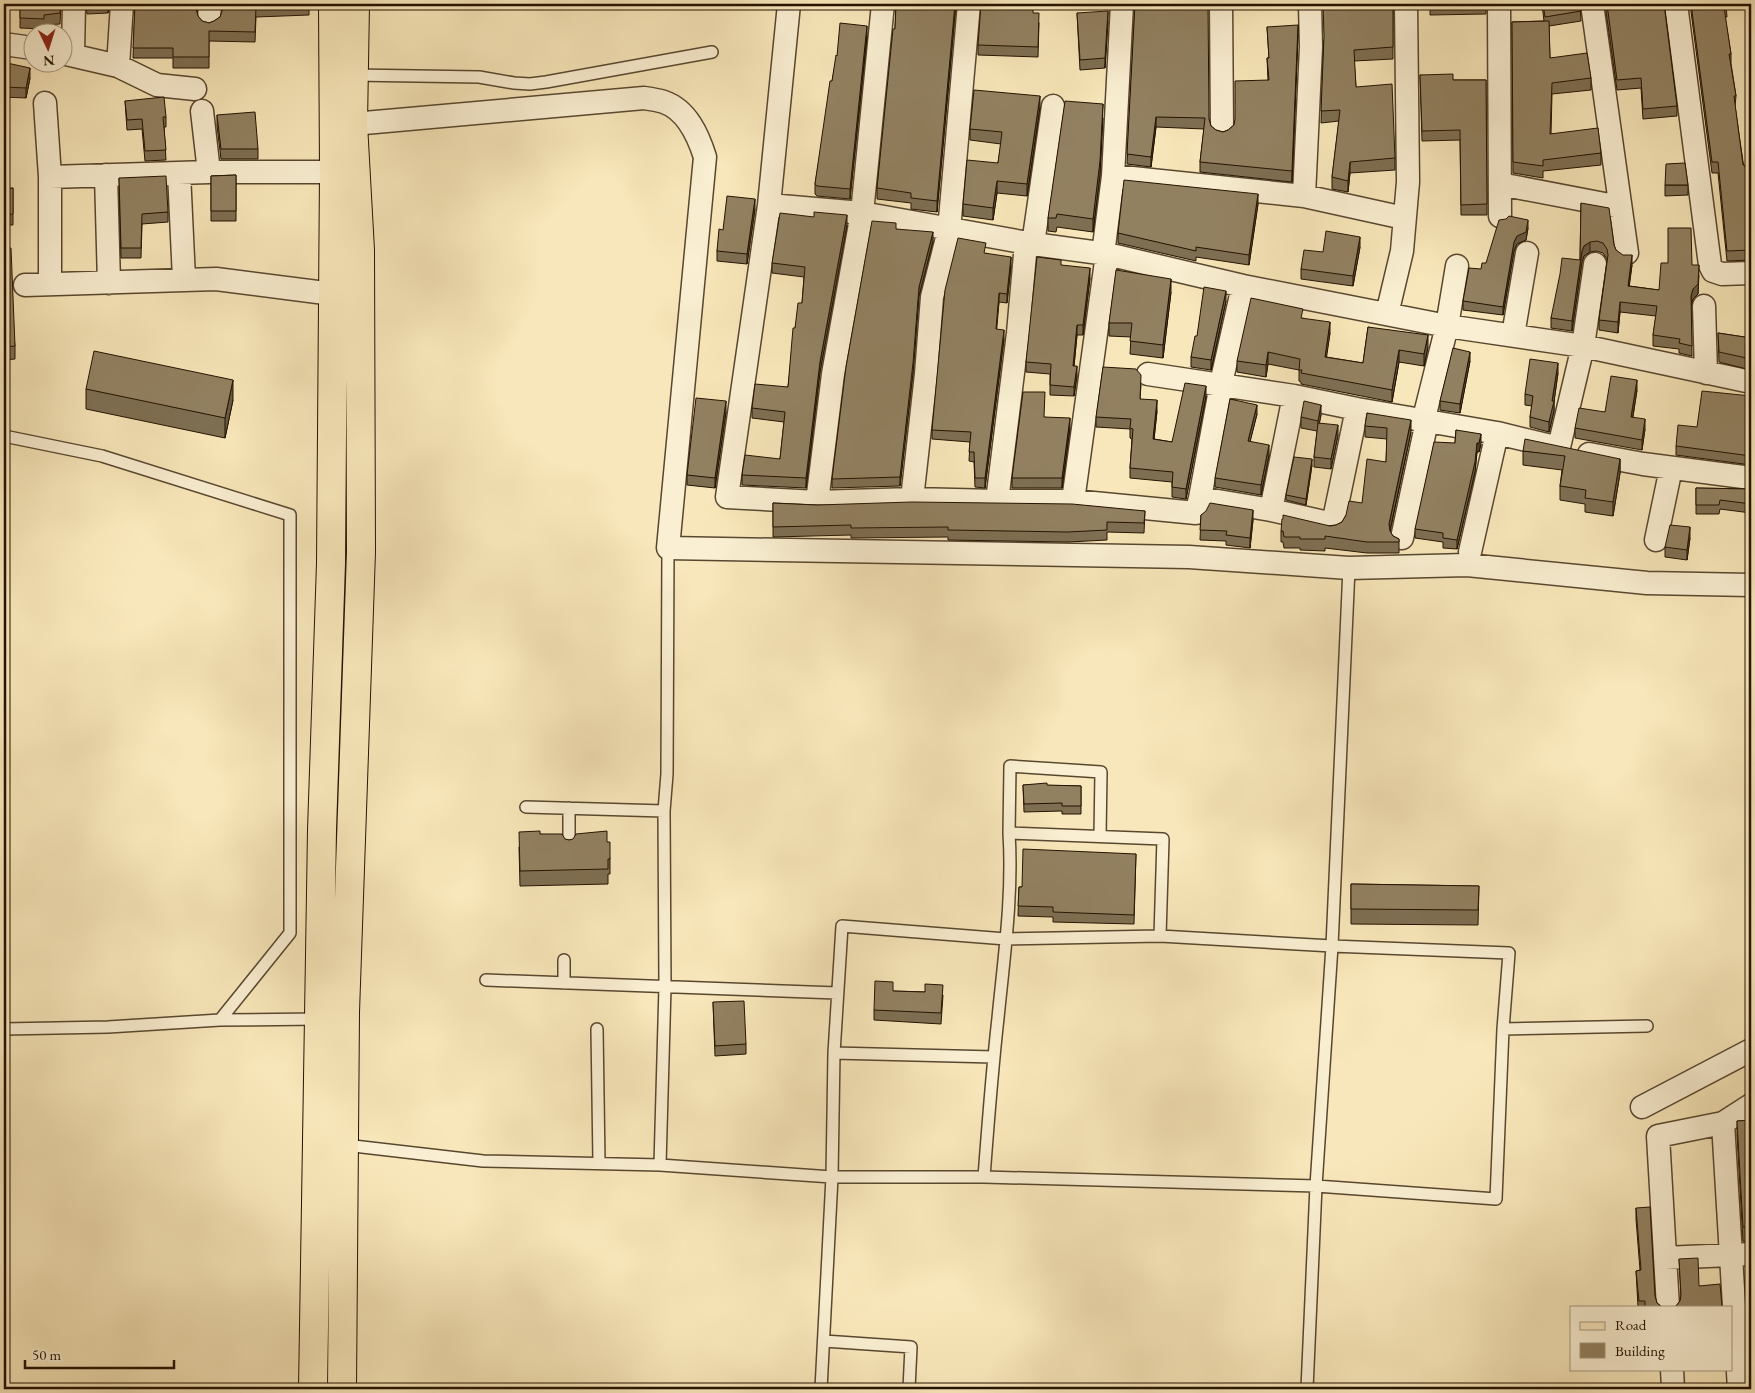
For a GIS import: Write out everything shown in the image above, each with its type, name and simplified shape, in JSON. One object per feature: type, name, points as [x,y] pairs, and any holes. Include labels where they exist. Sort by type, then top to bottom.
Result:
[{"type":"main road","points":[[332,4],[334,172],[331,562],[322,824],[332,1019],[345,1145],[342,1389]]},
{"type":"main road","points":[[313,1389],[332,1019],[361,552],[360,250],[353,124],[355,4]]},
{"type":"street","points":[[72,22],[74,4]]},
{"type":"street","points":[[118,66],[122,4]]},
{"type":"street","points":[[790,4],[769,205],[727,497],[818,502],[912,498],[1073,501],[1196,513],[1221,384],[1243,286]]},
{"type":"street","points":[[818,502],[833,374],[862,213],[883,4]]},
{"type":"street","points":[[912,498],[926,374],[932,297],[949,230],[969,4]]},
{"type":"street","points":[[1073,501],[1105,254],[1113,176],[1122,4]]},
{"type":"street","points":[[1221,4],[1222,129]]},
{"type":"street","points":[[1304,196],[1311,47],[1310,4]]},
{"type":"street","points":[[1387,314],[1402,251],[1408,182],[1406,4]]},
{"type":"street","points":[[1500,4],[1500,216]]},
{"type":"street","points":[[1592,4],[1627,254]]},
{"type":"street","points":[[1676,4],[1710,266],[1713,272],[1722,274],[1751,273]]},
{"type":"street","points":[[4,44],[22,47]]},
{"type":"street","points":[[72,55],[118,66],[157,85],[195,89]]},
{"type":"street","points":[[353,124],[644,98],[664,102],[678,110],[688,121],[699,138],[705,157],[668,548],[1171,557],[1349,568],[1467,565],[1647,583],[1751,585]]},
{"type":"street","points":[[45,103],[50,177],[50,284]]},
{"type":"street","points":[[997,501],[1029,244],[1053,106]]},
{"type":"street","points":[[202,111],[209,172]]},
{"type":"street","points":[[50,177],[209,172],[334,172]]},
{"type":"street","points":[[179,173],[184,279]]},
{"type":"street","points":[[106,175],[109,283]]},
{"type":"street","points":[[1113,176],[1304,196],[1404,218]]},
{"type":"street","points":[[1500,184],[1620,207]]},
{"type":"street","points":[[769,205],[862,213],[1029,244],[1105,254],[1243,286],[1447,326],[1583,346],[1751,382]]},
{"type":"street","points":[[1513,335],[1527,253]]},
{"type":"street","points":[[1559,447],[1583,346],[1595,264]]},
{"type":"street","points":[[1402,538],[1427,421],[1425,414],[1447,326],[1457,266]]},
{"type":"street","points":[[24,285],[216,279],[333,294]]},
{"type":"street","points":[[1704,306],[1706,373]]},
{"type":"street","points":[[1148,374],[1294,396],[1497,433],[1671,468],[1751,478]]},
{"type":"street","points":[[1272,510],[1294,396]]},
{"type":"street","points":[[1200,498],[1272,510],[1333,524],[1357,409]]},
{"type":"street","points":[[1470,552],[1497,433]]},
{"type":"street","points":[[1656,540],[1671,468]]},
{"type":"street","points":[[1642,1107],[1751,1050]]},
{"type":"street","points":[[1668,1306],[1658,1136],[1723,1123],[1751,1105]]},
{"type":"street","points":[[1723,1123],[1741,1254],[1739,1389]]},
{"type":"street","points":[[1666,1258],[1741,1254]]},
{"type":"street","points":[[1672,1370],[1673,1389]]},
{"type":"lane","points":[[353,75],[479,77],[530,84],[712,52]]},
{"type":"lane","points":[[4,436],[102,456],[290,515],[290,933],[220,1020]]},
{"type":"lane","points":[[660,1165],[665,987],[664,811],[667,774],[668,548]]},
{"type":"lane","points":[[1307,1389],[1316,1186],[1332,946],[1349,568]]},
{"type":"lane","points":[[984,1177],[1011,867],[1009,833],[1010,766],[1101,772],[1100,836]]},
{"type":"lane","points":[[526,806],[664,811]]},
{"type":"lane","points":[[569,808],[569,848]]},
{"type":"lane","points":[[1009,833],[1163,839],[1160,936]]},
{"type":"lane","points":[[345,1145],[483,1161],[660,1165],[832,1177],[984,1177],[1316,1186],[1496,1199],[1502,1030],[1509,953],[1332,946],[1160,936],[1006,939],[842,926],[834,1054],[832,1177],[821,1389]]},
{"type":"lane","points":[[564,960],[564,983]]},
{"type":"lane","points":[[486,980],[837,993]]},
{"type":"lane","points":[[4,1029],[108,1027],[220,1020],[332,1019]]},
{"type":"lane","points":[[1502,1030],[1648,1026]]},
{"type":"lane","points":[[597,1029],[599,1163]]},
{"type":"lane","points":[[834,1054],[994,1058]]},
{"type":"lane","points":[[824,1341],[911,1347],[909,1389]]},
{"type":"building","points":[[20,4],[61,4],[60,13],[44,15],[44,19],[20,18]]},
{"type":"building","points":[[135,4],[197,4],[198,16],[202,21],[209,23],[220,17],[222,4],[309,5],[256,6],[255,32],[209,31],[209,57],[173,57],[173,48],[133,48]]},
{"type":"building","points":[[896,4],[955,4],[937,201],[911,198],[911,193],[877,188],[893,29],[895,29]]},
{"type":"building","points":[[981,4],[1033,4],[1033,13],[1039,13],[1038,47],[978,45]]},
{"type":"building","points":[[1135,4],[1208,4],[1209,119],[1211,126],[1223,132],[1234,125],[1235,81],[1269,80],[1267,27],[1298,25],[1292,171],[1200,162],[1205,118],[1156,117],[1151,157],[1127,154]]},
{"type":"building","points":[[1323,4],[1393,4],[1393,47],[1354,50],[1356,87],[1392,84],[1395,158],[1350,162],[1348,181],[1332,177],[1340,110],[1321,111],[1324,36]]},
{"type":"building","points":[[1543,4],[1580,4],[1581,11],[1545,17]]},
{"type":"building","points":[[1607,4],[1664,4],[1677,106],[1643,109],[1641,78],[1617,80]]},
{"type":"building","points":[[1691,4],[1726,4],[1727,7],[1724,7],[1731,54],[1729,54],[1751,216],[1751,250],[1727,251],[1718,162],[1712,162]]},
{"type":"building","points":[[1108,11],[1105,58],[1080,60],[1077,13]]},
{"type":"building","points":[[1549,21],[1550,58],[1587,53],[1591,78],[1552,83],[1550,134],[1598,128],[1601,153],[1543,160],[1543,166],[1513,162],[1512,22]]},
{"type":"building","points":[[840,23],[867,26],[850,189],[817,186],[815,184],[830,81],[832,81],[837,56]]},
{"type":"building","points":[[4,60],[8,60],[7,63],[22,66],[22,72],[29,72],[26,88],[4,87]]},
{"type":"building","points":[[1453,74],[1453,80],[1486,80],[1487,204],[1461,205],[1460,130],[1422,131],[1420,75]]},
{"type":"building","points":[[974,90],[1040,96],[1027,184],[997,181],[993,208],[963,204],[967,160],[998,163],[1002,132],[970,129]]},
{"type":"building","points":[[164,97],[166,117],[163,117],[166,150],[145,151],[142,119],[127,120],[125,101]]},
{"type":"building","points":[[1065,101],[1103,104],[1100,161],[1093,219],[1057,214],[1056,218],[1048,218]]},
{"type":"building","points":[[255,112],[258,149],[221,149],[217,115]]},
{"type":"building","points":[[1685,163],[1688,185],[1665,185],[1666,164]]},
{"type":"building","points":[[236,175],[236,211],[211,211],[211,176]]},
{"type":"building","points":[[166,176],[168,212],[142,214],[141,248],[121,248],[119,178]]},
{"type":"building","points":[[1124,180],[1258,194],[1249,255],[1196,247],[1196,251],[1118,233]]},
{"type":"building","points":[[13,188],[13,214],[4,215],[4,189]]},
{"type":"building","points":[[727,196],[755,199],[747,254],[717,251],[719,229],[723,230]]},
{"type":"building","points":[[1581,203],[1609,208],[1616,250],[1623,255],[1632,255],[1628,286],[1659,290],[1661,263],[1668,263],[1668,228],[1691,228],[1692,265],[1699,265],[1698,284],[1693,289],[1691,296],[1692,346],[1679,343],[1680,339],[1653,335],[1657,306],[1620,302],[1618,322],[1599,320],[1608,255],[1603,243],[1597,241],[1590,242],[1584,246],[1582,251],[1572,321],[1551,318],[1562,258],[1580,260]]},
{"type":"building","points":[[814,212],[847,215],[820,362],[806,478],[742,475],[745,455],[780,459],[785,412],[752,408],[755,384],[788,387],[793,328],[795,328],[798,303],[802,303],[805,267],[772,263],[780,213],[814,217]]},
{"type":"building","points":[[1509,216],[1528,220],[1526,232],[1517,236],[1514,242],[1503,307],[1463,301],[1469,268],[1481,269],[1482,263],[1486,263],[1499,220],[1506,219]]},
{"type":"building","points":[[872,221],[896,223],[896,229],[933,232],[919,287],[913,363],[900,477],[832,479],[846,367]]},
{"type":"building","points":[[1326,231],[1360,237],[1353,276],[1301,269],[1304,250],[1323,252]]},
{"type":"building","points":[[958,238],[986,243],[984,253],[1011,257],[1007,294],[999,293],[996,329],[1004,330],[985,478],[975,478],[974,452],[969,452],[971,432],[932,430],[945,290]]},
{"type":"building","points":[[11,248],[15,346],[4,347],[4,249]]},
{"type":"building","points":[[1037,257],[1061,260],[1061,265],[1090,268],[1083,325],[1077,325],[1073,366],[1077,366],[1074,387],[1050,385],[1051,364],[1026,362]]},
{"type":"building","points":[[1116,270],[1171,279],[1163,345],[1130,341],[1132,323],[1109,323]]},
{"type":"building","points":[[1204,287],[1226,291],[1211,360],[1191,357],[1195,336],[1197,336]]},
{"type":"building","points":[[1251,298],[1303,309],[1301,318],[1330,322],[1325,357],[1363,363],[1368,327],[1428,335],[1424,354],[1399,350],[1392,390],[1301,373],[1302,370],[1299,370],[1300,359],[1268,352],[1266,365],[1237,361]]},
{"type":"building","points":[[1718,333],[1751,338],[1751,359],[1719,352]]},
{"type":"building","points":[[1453,348],[1470,352],[1460,404],[1440,401]]},
{"type":"building","points":[[94,351],[233,380],[225,418],[86,389]]},
{"type":"building","points":[[1530,359],[1558,363],[1552,401],[1554,401],[1549,422],[1530,417],[1533,396],[1525,394]]},
{"type":"building","points":[[1103,367],[1136,369],[1141,375],[1140,399],[1157,400],[1153,439],[1172,442],[1185,383],[1206,386],[1186,489],[1172,487],[1173,472],[1130,468],[1133,429],[1130,428],[1131,419],[1096,417]]},
{"type":"building","points":[[1611,376],[1637,380],[1631,417],[1645,419],[1642,440],[1575,428],[1579,408],[1605,412]]},
{"type":"building","points":[[1702,391],[1751,396],[1751,456],[1676,446],[1678,425],[1697,427]]},
{"type":"building","points":[[1023,392],[1045,392],[1044,417],[1070,418],[1062,478],[1012,478]]},
{"type":"building","points":[[696,398],[726,401],[715,478],[687,475]]},
{"type":"building","points":[[1230,399],[1257,405],[1248,441],[1269,445],[1261,485],[1215,478]]},
{"type":"building","points":[[1304,401],[1321,405],[1318,421],[1301,417]]},
{"type":"building","points":[[1367,413],[1411,420],[1389,524],[1390,531],[1393,536],[1399,539],[1399,542],[1367,542],[1325,536],[1325,539],[1284,537],[1283,531],[1281,531],[1283,515],[1330,526],[1342,522],[1346,515],[1349,501],[1362,503],[1367,459],[1386,462],[1387,428],[1365,426]]},
{"type":"building","points":[[1318,423],[1338,425],[1331,459],[1314,457]]},
{"type":"building","points":[[1456,430],[1481,434],[1479,443],[1477,443],[1475,462],[1457,540],[1443,538],[1443,533],[1415,529],[1434,442],[1455,443]]},
{"type":"building","points":[[1525,439],[1620,459],[1613,502],[1585,498],[1586,490],[1560,486],[1565,456],[1523,451]]},
{"type":"building","points":[[1294,457],[1312,459],[1306,499],[1286,495]]},
{"type":"building","points":[[1696,488],[1751,489],[1751,504],[1720,500],[1719,505],[1696,505]]},
{"type":"building","points":[[912,502],[1072,504],[1145,511],[1144,523],[1107,522],[1107,530],[1068,532],[948,530],[948,527],[851,528],[851,525],[773,527],[773,503],[817,505]]},
{"type":"building","points":[[1210,503],[1253,510],[1250,538],[1226,535],[1227,531],[1200,530],[1201,515],[1206,511]]},
{"type":"building","points":[[1670,525],[1690,527],[1687,550],[1665,547]]},
{"type":"building","points":[[1047,783],[1047,785],[1081,786],[1081,806],[1062,806],[1062,803],[1024,804],[1023,785]]},
{"type":"building","points":[[540,831],[540,834],[562,834],[565,839],[569,840],[573,839],[576,834],[607,831],[607,842],[610,842],[608,869],[520,871],[519,832]]},
{"type":"building","points":[[1023,849],[1136,854],[1134,915],[1053,912],[1053,907],[1018,906],[1019,887],[1022,887]]},
{"type":"building","points":[[1351,884],[1479,886],[1478,910],[1351,909]]},
{"type":"building","points":[[875,981],[893,982],[893,991],[925,992],[925,984],[943,985],[941,1013],[874,1010]]},
{"type":"building","points":[[744,1001],[746,1044],[715,1046],[713,1002]]},
{"type":"building","points":[[1751,1120],[1751,1228],[1743,1227],[1737,1121]]},
{"type":"building","points":[[1650,1207],[1655,1296],[1657,1303],[1661,1306],[1645,1306],[1645,1301],[1639,1301],[1636,1271],[1641,1270],[1636,1208]]},
{"type":"building","points":[[1698,1258],[1699,1286],[1720,1284],[1722,1306],[1676,1306],[1680,1301],[1681,1295],[1679,1259]]}]
